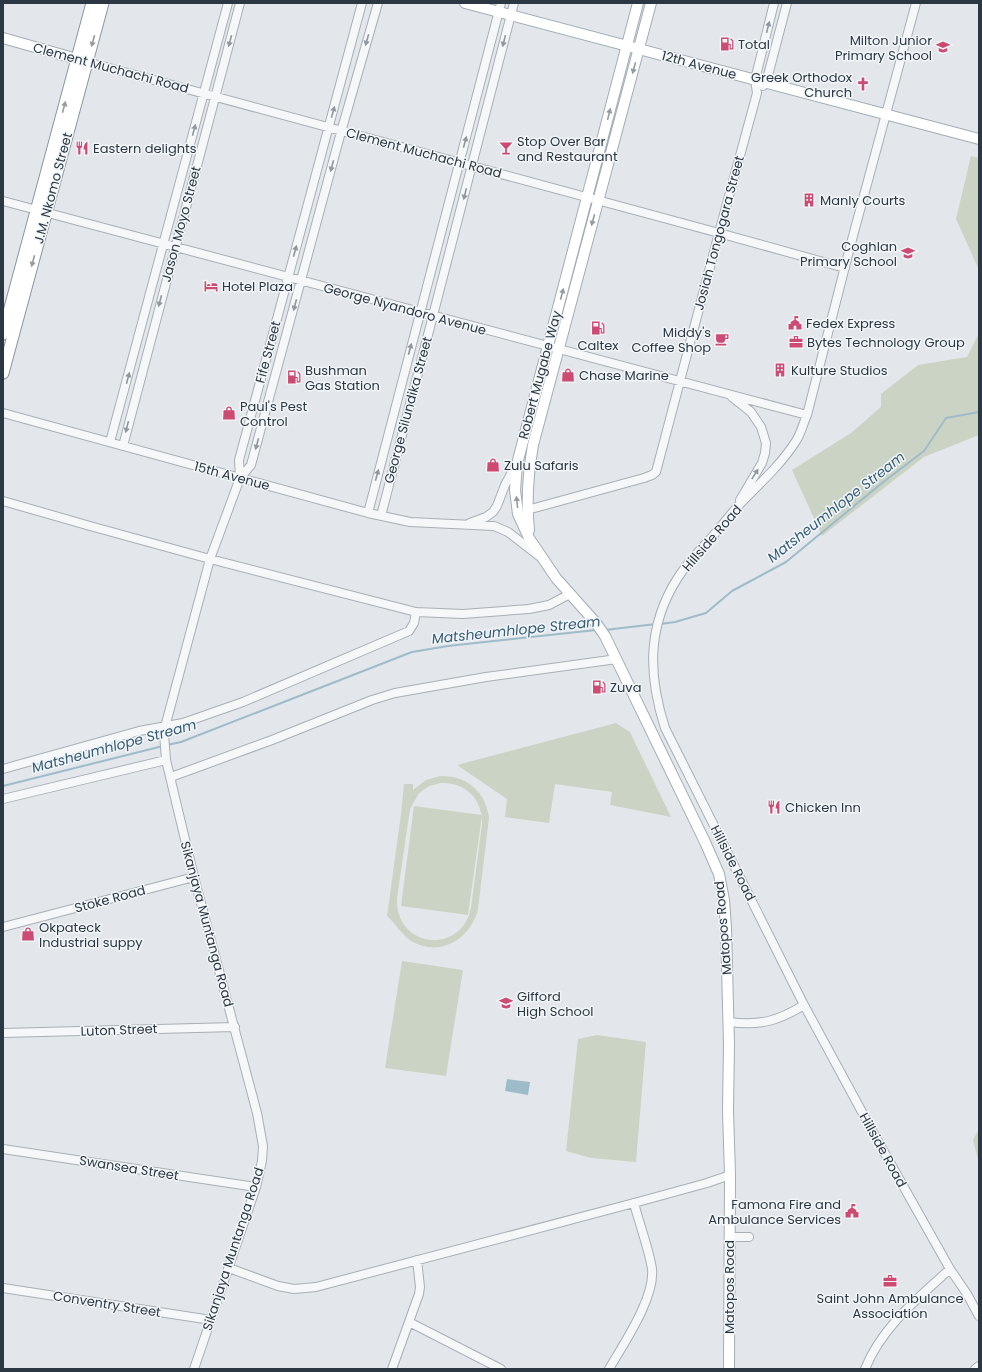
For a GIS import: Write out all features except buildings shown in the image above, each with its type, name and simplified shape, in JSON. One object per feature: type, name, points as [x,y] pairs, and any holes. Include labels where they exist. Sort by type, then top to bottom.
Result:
[{"type":"highway","name":"J.M. Nkomo Street","points":[[3,373],[41,212],[82,60],[92,3]]},
{"type":"highway","name":"J.M. Nkomo Street","points":[[82,60],[104,3]]},
{"type":"highway","name":"J.M. Nkomo Street","points":[[3,334],[41,212]]},
{"type":"main road","name":"12th Avenue","points":[[465,3],[500,8],[511,15],[885,116],[979,139]]},
{"type":"main road","name":"Robert Mugabe Way","points":[[530,538],[518,514],[515,490],[517,464],[638,3]]},
{"type":"main road","name":"Robert Mugabe Way","points":[[530,538],[527,510],[529,468],[532,452],[651,3]]},
{"type":"main road","name":"Clement Muchachi Road","points":[[3,38],[82,60]]},
{"type":"main road","name":"Matopos Road","points":[[530,538],[541,557],[605,636],[719,874],[724,900],[729,1022],[729,1369]]},
{"type":"street","name":"Jason Moyo Street","points":[[110,442],[228,3]]},
{"type":"street","name":"Jason Moyo Street","points":[[123,446],[240,3]]},
{"type":"street","name":"Fife Street","points":[[240,478],[239,460],[362,3]]},
{"type":"street","name":"Fife Street","points":[[240,478],[251,466],[378,3]]},
{"type":"street","name":"George Silundika Street","points":[[381,516],[514,3]]},
{"type":"street","name":"Josiah Tongogara Street","points":[[527,510],[644,478],[656,472],[659,466],[757,92],[755,80],[774,3]]},
{"type":"street","points":[[766,83],[787,3]]},
{"type":"street","name":"Hillside Road","points":[[916,3],[807,415],[797,439],[783,459],[692,557],[677,579],[659,617],[654,641],[654,679],[659,709],[665,728],[804,1005],[875,1136],[950,1269],[967,1294],[979,1316]]},
{"type":"street","name":"George Silundika Street","points":[[368,513],[500,8]]},
{"type":"street","name":"Clement Muchachi Road","points":[[82,60],[845,268]]},
{"type":"street","name":"Josiah Tongogara Street","points":[[757,92],[766,83]]},
{"type":"street","name":"George Nyandoro Avenue","points":[[3,201],[558,350],[807,415]]},
{"type":"street","points":[[728,394],[751,412],[761,427],[766,443],[762,463],[736,508]]},
{"type":"street","name":"15th Avenue","points":[[3,413],[381,516],[410,522],[494,526],[508,532],[541,557]]},
{"type":"street","name":"15th Avenue","points":[[463,525],[486,517],[492,512],[517,464]]},
{"type":"street","name":"Sikanjaya Muntanga Road","points":[[194,1369],[256,1187],[262,1161],[263,1146],[257,1113],[235,1027],[194,877],[166,757],[165,731],[210,558],[240,478]]},
{"type":"street","points":[[3,500],[90,526],[416,612],[462,614],[529,609],[549,605],[570,594]]},
{"type":"street","points":[[3,769],[138,731],[165,731],[183,723],[243,702],[409,631],[414,623],[416,612]]},
{"type":"street","points":[[171,777],[272,740],[372,700],[395,693],[486,677],[617,659]]},
{"type":"street","points":[[3,799],[166,757]]},
{"type":"street","name":"Stoke Road","points":[[3,927],[194,877]]},
{"type":"street","points":[[729,1022],[744,1024],[767,1022],[787,1016],[804,1005]]},
{"type":"street","name":"Luton Street","points":[[3,1033],[235,1027]]},
{"type":"street","name":"Swansea Street","points":[[3,1149],[256,1187]]},
{"type":"street","points":[[229,1268],[278,1286],[294,1289],[316,1287],[634,1203],[707,1183],[730,1175]]},
{"type":"street","points":[[609,1369],[645,1305],[652,1281],[652,1269],[634,1203]]},
{"type":"street","points":[[729,1237],[749,1237]]},
{"type":"street","points":[[392,1369],[418,1300],[420,1287],[417,1260]]},
{"type":"street","points":[[865,1369],[870,1357],[884,1334],[914,1301],[950,1269]]},
{"type":"street","name":"Conventry Street","points":[[3,1288],[211,1320]]},
{"type":"street","points":[[409,1322],[500,1369]]},
{"type":"street","points":[[975,1369],[979,1366]]},
{"type":"green space","points":[[971,156],[979,158],[979,270],[956,219]]},
{"type":"green space","points":[[979,333],[979,435],[924,457],[822,536],[792,470],[851,433],[881,407],[881,394],[918,365],[967,357]]},
{"type":"green space","points":[[616,723],[630,732],[671,817],[610,805],[612,792],[555,784],[549,823],[505,817],[507,799],[457,765]]},
{"type":"green space","points":[[440,776],[450,776],[467,782],[474,787],[484,800],[489,818],[478,909],[474,920],[469,929],[453,943],[433,947],[422,946],[411,941],[387,916],[404,784],[413,784],[413,790],[426,780]],"holes":[[[441,783],[450,783],[465,789],[476,800],[480,807],[482,824],[471,908],[465,923],[455,934],[443,939],[430,940],[417,936],[406,927],[399,915],[397,898],[410,809],[419,793],[429,786]]]},
{"type":"green space","points":[[414,806],[482,815],[468,915],[401,906]]},
{"type":"green space","points":[[402,961],[463,970],[446,1076],[385,1068]]},
{"type":"green space","points":[[597,1035],[646,1042],[636,1162],[591,1158],[566,1151],[578,1039]]},
{"type":"green space","points":[[979,1129],[979,1164],[973,1140]]},
{"type":"water","points":[[507,1079],[530,1082],[528,1095],[505,1091]]},
{"type":"waterway","name":"Matsheumhlope Stream","points":[[660,624],[675,622],[706,613],[732,591],[786,562],[882,483],[924,451],[946,418],[979,412]]},
{"type":"waterway","name":"Matsheumhlope Stream","points":[[605,630],[656,624]]},
{"type":"waterway","name":"Matsheumhlope Stream","points":[[167,745],[181,742],[412,652],[448,646],[596,630]]},
{"type":"waterway","name":"Matsheumhlope Stream","points":[[3,786],[163,746]]},
{"type":"place","name":"Total","points":[[727,44]]},
{"type":"place","name":"Milton Junior Primary School","points":[[943,47]]},
{"type":"place","name":"Greek Orthodox Church","points":[[863,84]]},
{"type":"place","name":"Eastern delights","points":[[82,148]]},
{"type":"place","name":"Stop Over Bar and Restaurant","points":[[506,148]]},
{"type":"place","name":"Manly Courts","points":[[809,200]]},
{"type":"place","name":"Coghlan Primary School","points":[[908,253]]},
{"type":"place","name":"Hotel Plaza","points":[[211,286]]},
{"type":"place","name":"Fedex Express","points":[[795,323]]},
{"type":"place","name":"Caltex","points":[[598,328]]},
{"type":"place","name":"Middy's Coffee Shop","points":[[722,339]]},
{"type":"place","name":"Bytes Technology Group","points":[[796,342]]},
{"type":"place","name":"Kulture Studios","points":[[780,370]]},
{"type":"place","name":"Chase Marine","points":[[568,375]]},
{"type":"place","name":"Bushman Gas Station","points":[[294,377]]},
{"type":"place","name":"Paul's Pest Control","points":[[229,413]]},
{"type":"place","name":"Zulu Safaris","points":[[493,465]]},
{"type":"place","name":"Zuva","points":[[599,687]]},
{"type":"place","name":"Chicken Inn","points":[[774,807]]},
{"type":"place","name":"Okpateck Industrial suppy","points":[[28,934]]},
{"type":"place","name":"Gifford High School","points":[[506,1003]]},
{"type":"place","name":"Famona Fire and Ambulance Services","points":[[852,1211]]},
{"type":"place","name":"Saint John Ambulance Association","points":[[890,1281]]}]
